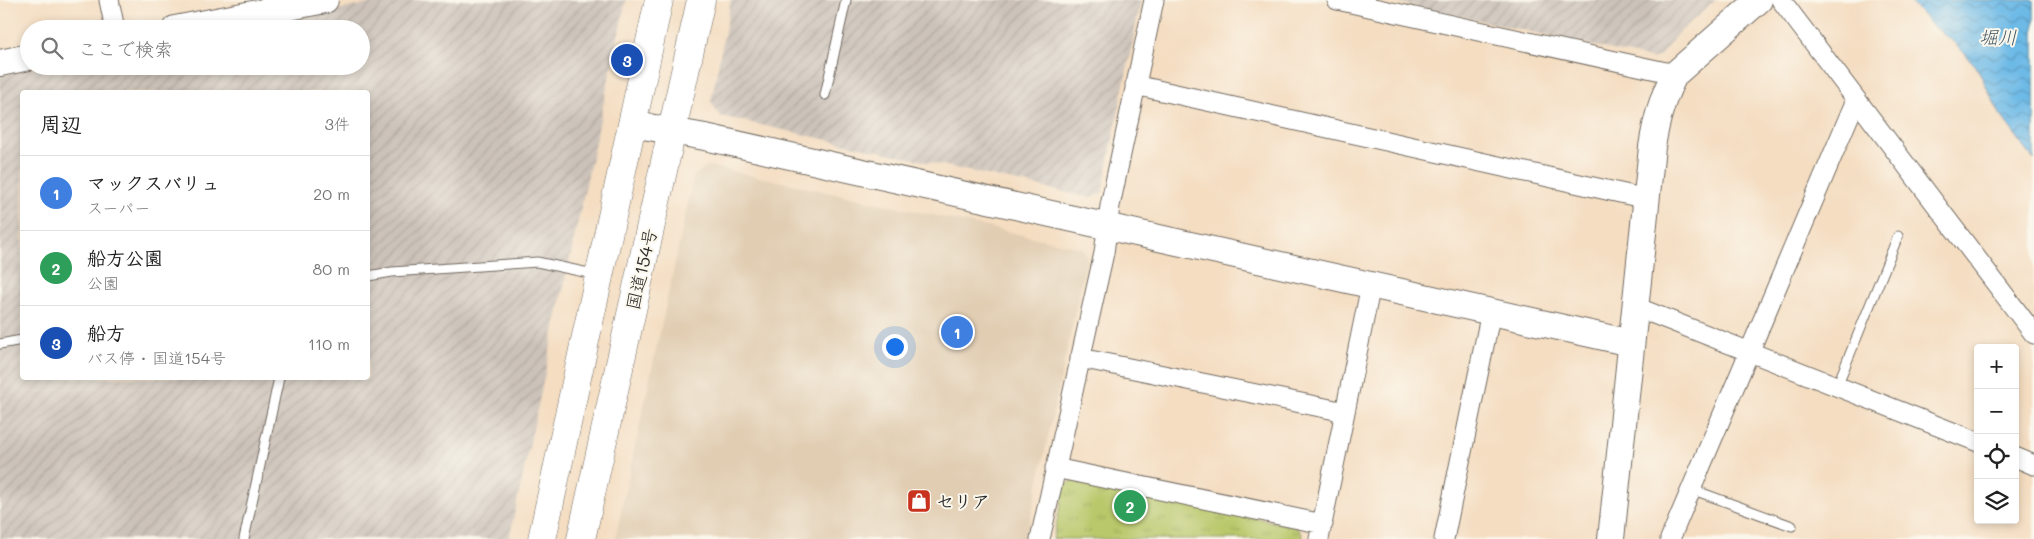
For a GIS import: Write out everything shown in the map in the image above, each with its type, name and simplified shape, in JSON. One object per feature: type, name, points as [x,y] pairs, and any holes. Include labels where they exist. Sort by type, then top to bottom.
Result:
[{"type":"highway","points":[[542,539],[660,0]]},
{"type":"highway","name":"国道154号","points":[[581,539],[701,0]]},
{"type":"street","points":[[109,0],[113,20]]},
{"type":"street","points":[[212,20],[278,4],[325,0]]},
{"type":"street","points":[[1040,539],[1104,252],[1110,206],[1154,0]]},
{"type":"street","points":[[1337,0],[1675,74]]},
{"type":"street","points":[[1611,539],[1656,121],[1667,88],[1675,74],[1759,0]]},
{"type":"street","points":[[1780,0],[2034,334]]},
{"type":"street","points":[[0,62],[20,59]]},
{"type":"street","points":[[1135,85],[1647,199]]},
{"type":"street","points":[[1670,539],[1856,100]]},
{"type":"street","points":[[632,124],[672,130],[1631,343]]},
{"type":"street","points":[[1056,468],[1321,532],[1371,285]]},
{"type":"street","points":[[1636,307],[1974,440]]},
{"type":"street","points":[[1444,539],[1491,312]]},
{"type":"street","points":[[1080,358],[1345,412]]},
{"type":"street","points":[[2019,459],[2034,465]]},
{"type":"lane","points":[[825,95],[846,0]]},
{"type":"lane","points":[[1837,386],[1898,236]]},
{"type":"lane","points":[[370,276],[392,272],[537,262],[600,275]]},
{"type":"lane","points":[[0,344],[20,340]]},
{"type":"lane","points":[[244,539],[279,380]]},
{"type":"lane","points":[[1691,489],[1792,526]]},
{"type":"shaded area","points":[[388,0],[626,0],[509,539],[0,539],[0,75],[20,71],[20,75],[370,75],[370,20],[285,20]]},
{"type":"shaded area","points":[[731,0],[1141,0],[1102,193],[1091,198],[720,116],[711,102]]},
{"type":"shaded area","points":[[1387,0],[1716,0],[1677,34],[1660,56],[1653,59]]},
{"type":"shaded area","points":[[709,166],[1082,248],[1087,257],[1026,539],[615,539],[694,175]]},
{"type":"green space","points":[[1075,479],[1297,527],[1302,535],[1301,539],[1053,539],[1065,485]]},
{"type":"water","name":"堀川","points":[[1909,0],[2034,0],[2034,160],[2000,114],[1976,66],[1955,43],[1932,25]]},
{"type":"place","name":"船方","points":[[627,60]]},
{"type":"place","name":"マックスバリュ","points":[[957,332]]},
{"type":"place","name":"セリア","points":[[919,501]]},
{"type":"place","name":"船方公園","points":[[1130,506]]}]
